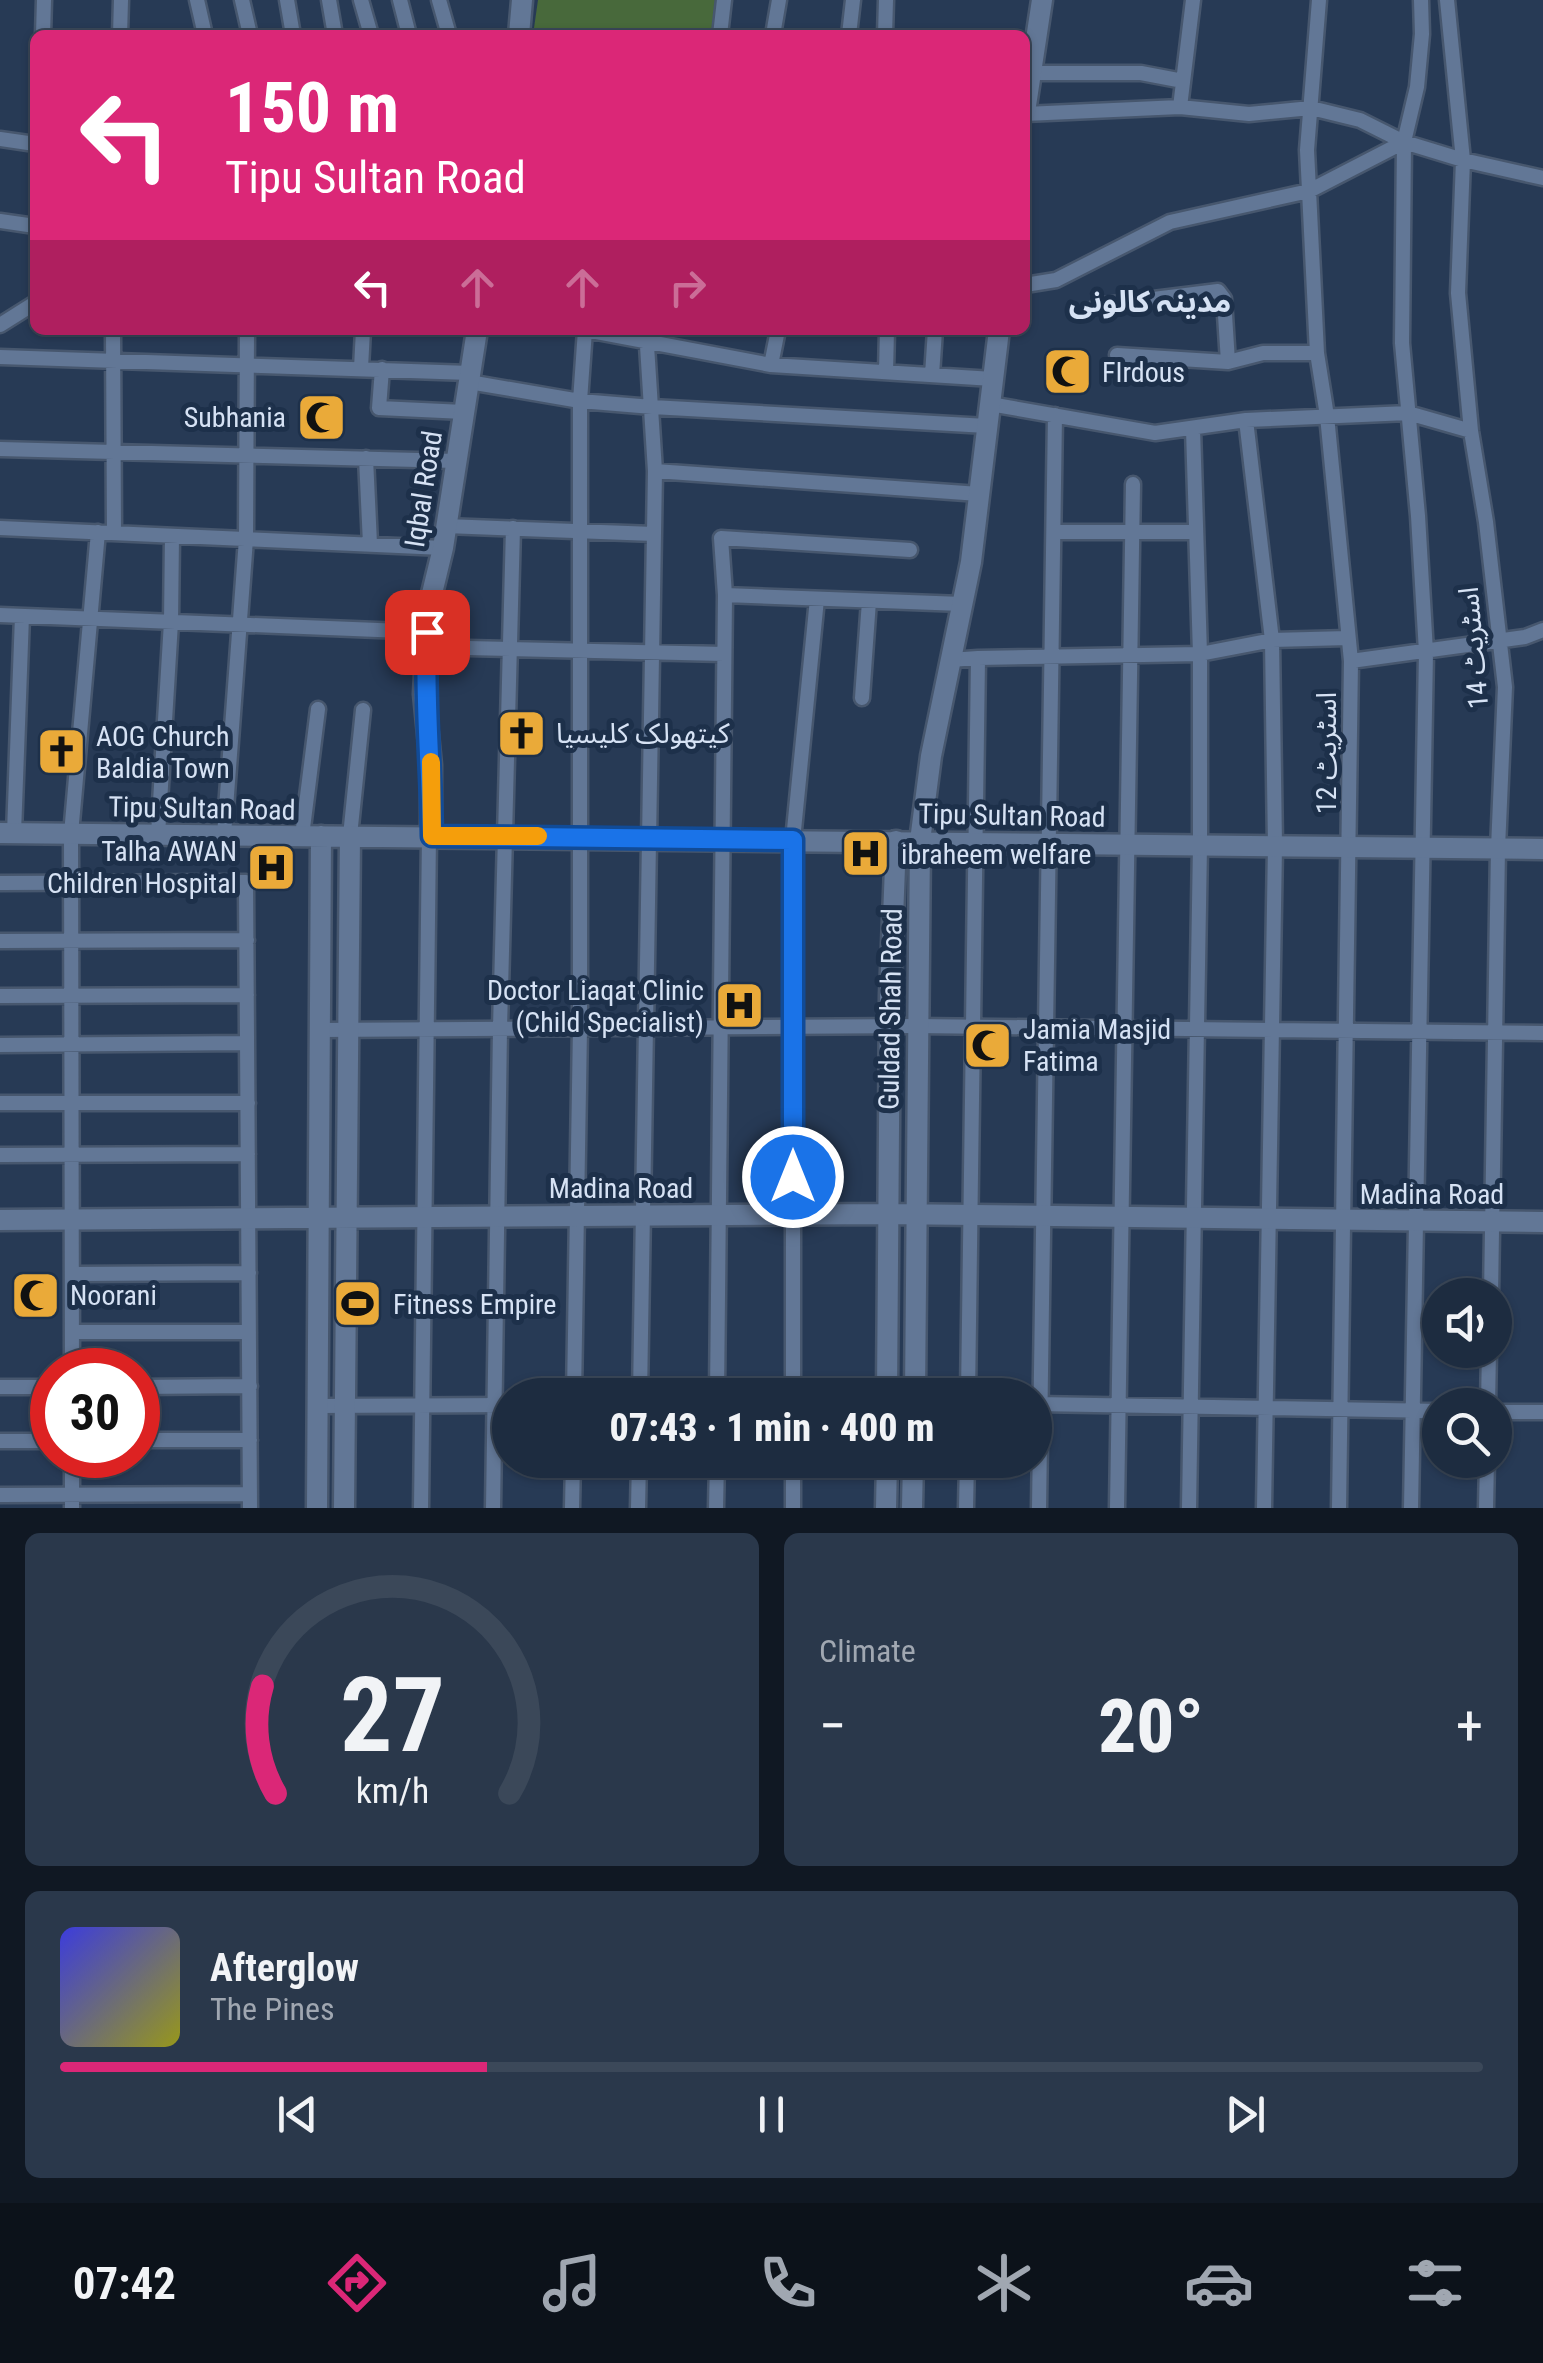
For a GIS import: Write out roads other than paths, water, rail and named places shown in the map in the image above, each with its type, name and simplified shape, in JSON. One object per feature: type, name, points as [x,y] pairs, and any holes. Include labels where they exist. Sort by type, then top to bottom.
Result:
[{"type":"street","points":[[43,30],[44,0]]},
{"type":"street","points":[[120,30],[121,0]]},
{"type":"street","points":[[197,0],[204,30]]},
{"type":"street","points":[[242,0],[249,30]]},
{"type":"street","points":[[287,0],[292,30]]},
{"type":"street","points":[[329,0],[334,30]]},
{"type":"street","points":[[361,0],[369,30]]},
{"type":"street","points":[[400,0],[408,30]]},
{"type":"street","points":[[439,0],[448,30]]},
{"type":"street","points":[[519,30],[522,0]]},
{"type":"street","points":[[721,30],[724,0]]},
{"type":"street","points":[[774,30],[779,0]]},
{"type":"street","points":[[850,30],[853,0]]},
{"type":"street","points":[[885,30],[886,0]]},
{"type":"street","points":[[1030,67],[1042,0]]},
{"type":"street","points":[[1180,107],[1192,0]]},
{"type":"street","name":"اسٹریٹ 12","points":[[1319,0],[1307,150],[1317,353],[1352,661],[1339,1508]]},
{"type":"street","points":[[1412,1508],[1426,652],[1402,343],[1404,142],[1416,87],[1421,0]]},
{"type":"street","name":"اسٹریٹ 14","points":[[1447,0],[1463,160],[1458,293],[1505,687],[1498,848],[1490,1278]]},
{"type":"street","points":[[1030,73],[1142,72],[1183,81]]},
{"type":"street","points":[[1030,113],[1180,107],[1249,114],[1311,108],[1360,120],[1404,142],[1463,160],[1543,178]]},
{"type":"street","points":[[0,138],[30,143]]},
{"type":"street","points":[[1030,284],[1056,280],[1170,222],[1309,192],[1404,142]]},
{"type":"street","points":[[0,221],[30,225]]},
{"type":"street","points":[[1098,306],[1218,292],[1224,299],[1228,362]]},
{"type":"street","points":[[0,324],[30,305]]},
{"type":"street","points":[[113,335],[114,533]]},
{"type":"street","points":[[224,835],[246,539],[247,335]]},
{"type":"street","points":[[361,368],[363,335]]},
{"type":"street","name":"Iqbal Road","points":[[430,836],[431,765],[424,694],[428,610],[443,548],[476,335]]},
{"type":"street","points":[[574,1378],[580,1028],[580,401],[585,335]]},
{"type":"street","points":[[771,365],[777,335]]},
{"type":"street","points":[[886,372],[887,335]]},
{"type":"street","points":[[932,375],[934,335]]},
{"type":"street","name":"Guldad Shah Road","points":[[915,1378],[920,841],[931,756],[971,562],[998,335]]},
{"type":"street","points":[[640,1378],[655,471],[646,336],[771,365],[993,379]]},
{"type":"street","points":[[1118,356],[1228,362],[1263,353],[1317,353]]},
{"type":"street","points":[[0,357],[382,369],[469,377],[580,401],[652,408],[987,426]]},
{"type":"street","points":[[382,369],[379,408],[464,412]]},
{"type":"street","points":[[990,404],[1155,432],[1246,420],[1408,412],[1472,432]]},
{"type":"street","points":[[1039,1378],[1045,1218],[1055,415]]},
{"type":"street","points":[[1246,420],[1272,640],[1275,846],[1264,1508]]},
{"type":"street","points":[[1190,1508],[1200,845],[1194,429]]},
{"type":"street","points":[[0,449],[456,460]]},
{"type":"street","points":[[366,458],[370,544]]},
{"type":"street","points":[[655,471],[979,494]]},
{"type":"street","points":[[1116,1508],[1133,484]]},
{"type":"street","points":[[446,526],[654,534]]},
{"type":"street","points":[[0,528],[443,548]]},
{"type":"street","points":[[501,1378],[497,1216],[512,528]]},
{"type":"street","points":[[72,1348],[71,834],[98,532]]},
{"type":"street","points":[[1054,532],[1194,532]]},
{"type":"street","points":[[158,834],[171,622],[172,536]]},
{"type":"street","points":[[717,1378],[726,595],[721,538],[910,550]]},
{"type":"street","points":[[726,595],[962,604]]},
{"type":"street","points":[[793,1378],[793,840],[817,598]]},
{"type":"street","points":[[862,698],[869,601]]},
{"type":"street","points":[[0,615],[238,625],[510,648],[724,654]]},
{"type":"street","points":[[7,833],[22,616]]},
{"type":"street","points":[[1352,661],[1525,638],[1543,630]]},
{"type":"street","points":[[950,660],[1200,654],[1272,640],[1348,638]]},
{"type":"street","points":[[968,1378],[978,658]]},
{"type":"street","points":[[317,1508],[320,1030],[311,836],[318,709]]},
{"type":"street","points":[[344,1508],[350,836],[363,710]]},
{"type":"street","name":"Tipu Sultan Road","points":[[7,833],[1543,849]]},
{"type":"street","points":[[421,1508],[430,836]]},
{"type":"street","name":"Guldad Shah Road","points":[[887,1378],[896,841]]},
{"type":"street","points":[[0,883],[246,882],[250,1501],[72,1501],[0,1494]]},
{"type":"street","points":[[0,941],[247,940]]},
{"type":"street","points":[[0,996],[247,996]]},
{"type":"street","points":[[320,1030],[916,1026],[1543,1033]]},
{"type":"street","points":[[0,1045],[248,1043]]},
{"type":"street","points":[[0,1104],[248,1103]]},
{"type":"street","points":[[0,1155],[248,1154]]},
{"type":"street","name":"Madina Road","points":[[0,1220],[887,1214],[1543,1222]]},
{"type":"street","points":[[72,1274],[249,1273]]},
{"type":"street","points":[[72,1332],[249,1332]]},
{"type":"street","points":[[160,1387],[250,1386]]},
{"type":"street","points":[[0,1387],[30,1387]]},
{"type":"street","points":[[1052,1404],[1422,1410]]},
{"type":"street","points":[[317,1406],[492,1405]]},
{"type":"street","points":[[1512,1412],[1543,1412]]},
{"type":"street","points":[[0,1441],[30,1440]]},
{"type":"street","points":[[160,1440],[250,1440]]},
{"type":"street","points":[[493,1508],[496,1478]]},
{"type":"street","points":[[572,1508],[573,1478]]},
{"type":"street","points":[[638,1508],[639,1478]]},
{"type":"street","points":[[716,1508],[717,1478]]},
{"type":"street","points":[[794,1478],[794,1508]]},
{"type":"street","points":[[886,1508],[887,1478]]},
{"type":"street","points":[[912,1508],[913,1478]]},
{"type":"street","points":[[966,1508],[967,1478]]},
{"type":"street","points":[[1039,1478],[1039,1508]]},
{"type":"street","points":[[1486,1508],[1487,1478]]},
{"type":"place","name":"FIrdous","points":[[1067,372]]},
{"type":"place","name":"Subhania","points":[[321,417]]},
{"type":"place","name":"کیتھولک کلیسیا","points":[[521,733]]},
{"type":"place","name":"AOG Church Baldia Town","points":[[61,752]]},
{"type":"place","name":"ibraheem welfare","points":[[866,854]]},
{"type":"place","name":"Talha AWAN Children Hospital","points":[[272,867]]},
{"type":"place","name":"Doctor Liaqat Clinic (Child Specialist)","points":[[739,1006]]},
{"type":"place","name":"Jamia Masjid Fatima","points":[[988,1045]]},
{"type":"place","name":"Noorani","points":[[35,1295]]},
{"type":"place","name":"Fitness Empire","points":[[358,1304]]},
{"type":"district","name":"مدینہ کالونی","points":[[1150,302]]}]
